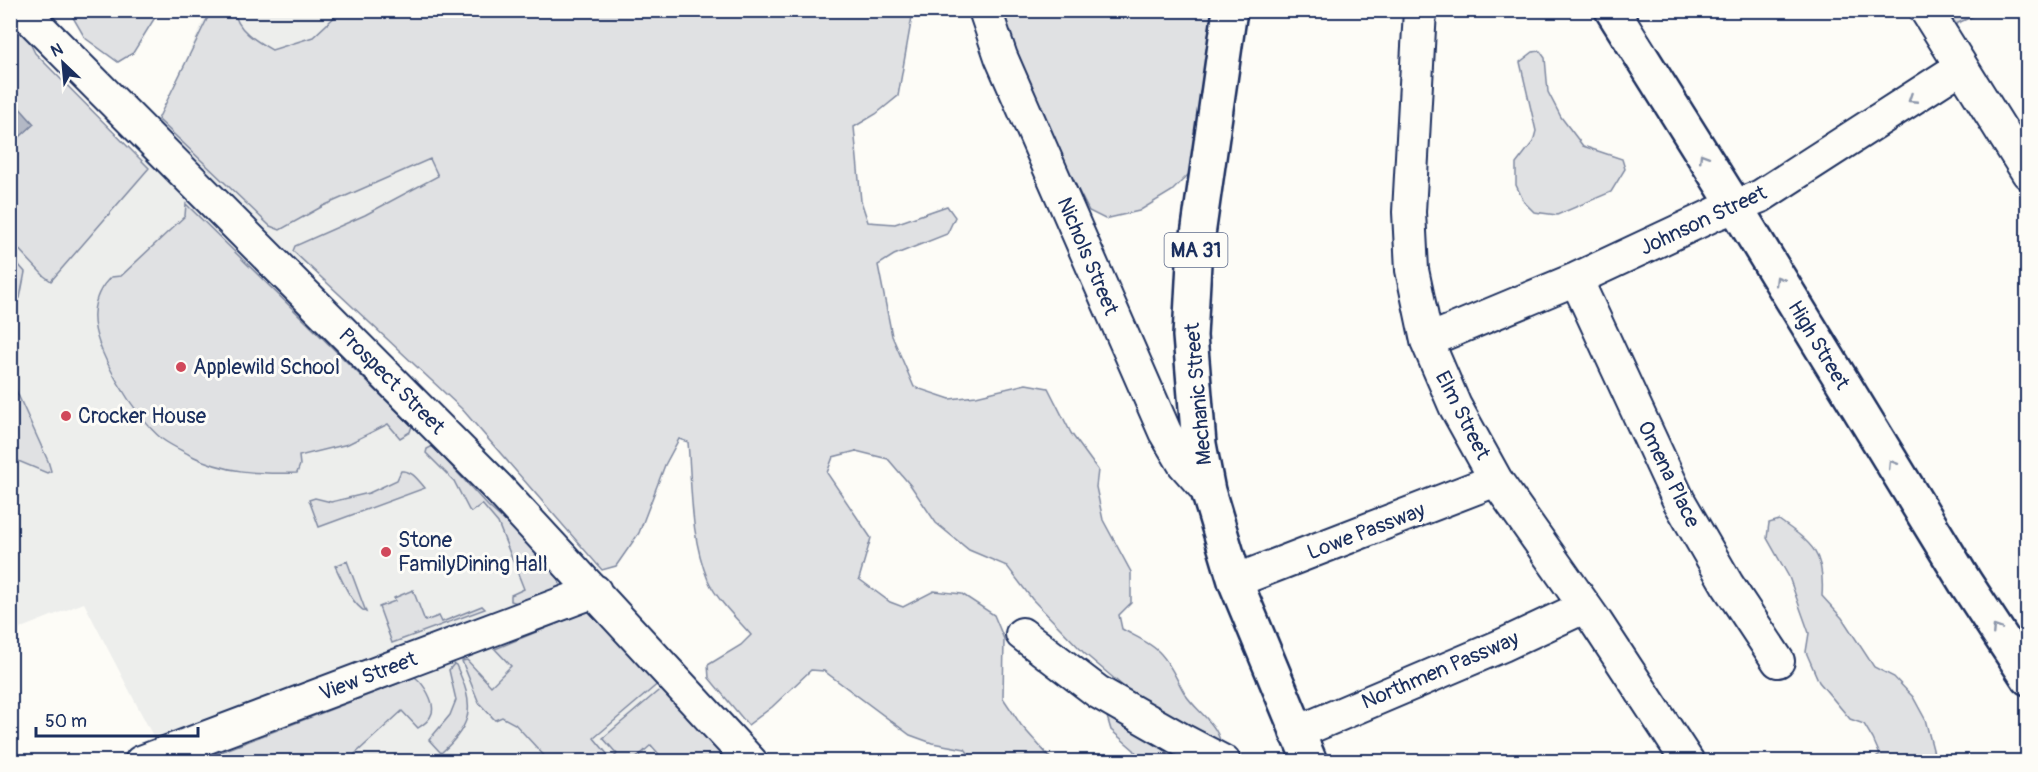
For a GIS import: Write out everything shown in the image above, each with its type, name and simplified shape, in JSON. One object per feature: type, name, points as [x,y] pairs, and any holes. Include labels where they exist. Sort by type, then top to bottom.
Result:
[{"type":"main road","name":"Mechanic Street","points":[[1230,10],[1194,263],[1190,336],[1193,390],[1199,444],[1208,491],[1235,580],[1303,747]]},
{"type":"main road","name":"High Street","points":[[1612,10],[1965,582],[2028,678]]},
{"type":"street","name":"Prospect Street","points":[[22,10],[437,424],[595,591],[751,762]]},
{"type":"street","name":"Nichols Street","points":[[985,10],[1010,77],[1165,432],[1184,464],[1208,491]]},
{"type":"street","name":"Elm Street","points":[[1420,10],[1409,212],[1412,270],[1427,341],[1455,406],[1496,480],[1596,622],[1688,762]]},
{"type":"street","points":[[1926,10],[2028,173]]},
{"type":"street","name":"Johnson Street","points":[[1427,341],[1576,279],[1715,214],[1761,196],[1961,67]]},
{"type":"street","name":"Omena Place","points":[[1576,279],[1679,501],[1727,584],[1778,661]]},
{"type":"street","name":"Lowe Passway","points":[[1235,580],[1496,480]]},
{"type":"street","name":"View Street","points":[[159,758],[595,591]]},
{"type":"street","name":"Northmen Passway","points":[[1303,747],[1503,645],[1584,607]]},
{"type":"street","points":[[1022,634],[1098,692],[1224,762]]},
{"type":"shaded area","points":[[70,10],[159,11],[133,53],[118,62],[85,38]]},
{"type":"shaded area","name":"Applewild School","points":[[208,11],[740,11],[769,46],[266,282],[438,451],[722,761],[194,761],[178,730],[154,738],[84,603],[11,632],[10,29],[140,159]]},
{"type":"shaded area","points":[[211,11],[235,11],[236,18],[243,29],[272,50],[313,37],[341,11],[913,11],[898,96],[876,114],[854,127],[861,201],[868,222],[895,224],[947,206],[955,217],[947,234],[894,255],[878,265],[892,336],[914,387],[950,399],[976,396],[1026,384],[1048,388],[1071,433],[1098,470],[1096,487],[1103,520],[1131,572],[1131,603],[1119,615],[1122,629],[1153,646],[1165,659],[1190,701],[1214,727],[1221,743],[1221,752],[1137,698],[1084,653],[1032,599],[1007,566],[969,550],[936,523],[911,486],[888,459],[856,451],[833,457],[827,473],[871,538],[859,579],[890,602],[903,607],[934,591],[962,594],[994,615],[1004,639],[1003,698],[1021,725],[1053,761],[974,761],[965,749],[932,743],[910,735],[824,671],[811,670],[772,707],[748,725],[709,678],[708,665],[741,645],[751,635],[717,595],[702,564],[695,530],[688,442],[679,439],[665,465],[639,533],[616,566],[602,570],[462,409],[293,251],[295,246],[365,215],[438,176],[430,159],[323,206],[280,230],[270,226],[158,119]]},
{"type":"shaded area","points":[[1002,11],[1216,11],[1191,172],[1172,191],[1139,211],[1105,219],[1089,211],[1060,154],[1018,56]]},
{"type":"shaded area","points":[[1947,11],[1984,11],[1956,24]]},
{"type":"shaded area","points":[[11,18],[26,35],[35,53],[149,168],[51,281],[11,241]]},
{"type":"shaded area","points":[[1540,51],[1545,58],[1548,92],[1561,117],[1583,146],[1622,159],[1625,169],[1611,192],[1557,215],[1534,212],[1524,202],[1516,185],[1516,164],[1533,142],[1536,131],[1520,62],[1533,52]]},
{"type":"shaded area","points":[[17,105],[34,124],[11,145],[11,111]]},
{"type":"shaded area","points":[[186,204],[412,426],[410,432],[400,438],[388,424],[348,444],[299,456],[300,465],[297,473],[269,473],[216,466],[168,443],[151,429],[128,399],[107,363],[95,328],[94,313],[99,293],[107,281],[111,277],[121,276],[185,216]]},
{"type":"shaded area","points":[[11,256],[25,272],[20,298],[11,308]]},
{"type":"shaded area","points":[[10,377],[48,461],[51,471],[47,473],[11,458]]},
{"type":"shaded area","points":[[433,446],[488,506],[557,568],[560,585],[557,589],[520,604],[511,601],[511,595],[524,589],[498,523],[482,504],[471,512],[469,510],[454,481],[426,453],[427,449]]},
{"type":"shaded area","points":[[401,471],[412,474],[425,488],[319,527],[309,500],[315,498],[331,502],[369,493],[397,480]]},
{"type":"shaded area","points":[[1779,520],[1808,543],[1814,551],[1821,569],[1822,596],[1842,618],[1874,667],[1894,677],[1913,697],[1925,719],[1936,761],[1871,761],[1880,755],[1864,724],[1850,719],[1819,682],[1806,652],[1809,633],[1789,577],[1767,538],[1769,523]]},
{"type":"shaded area","points":[[347,561],[366,612],[351,598],[335,566]]},
{"type":"shaded area","points":[[413,590],[425,621],[439,616],[442,622],[482,606],[485,609],[392,643],[379,607]]},
{"type":"shaded area","points":[[590,610],[660,682],[594,738],[608,755],[601,761],[549,761],[515,724],[502,717],[495,720],[479,703],[462,661],[467,660],[491,686],[511,666],[495,649]]},
{"type":"shaded area","points":[[454,664],[466,691],[468,712],[460,732],[441,753],[429,740],[450,715],[456,700],[449,670]]},
{"type":"shaded area","points":[[415,677],[422,684],[430,699],[432,709],[428,720],[418,728],[402,711],[350,761],[203,761],[205,758]]},
{"type":"shaded area","points":[[664,686],[732,761],[665,761],[651,745],[633,761],[614,761],[612,759],[617,754],[603,738]]},
{"type":"shaded area","points":[[1105,710],[1185,761],[1142,761],[1134,750],[1111,730]]},
{"type":"place","name":"Applewild School","points":[[181,367]]},
{"type":"place","name":"Crocker House","points":[[66,416]]},
{"type":"place","name":"Stone FamilyDining Hall","points":[[386,552]]}]
